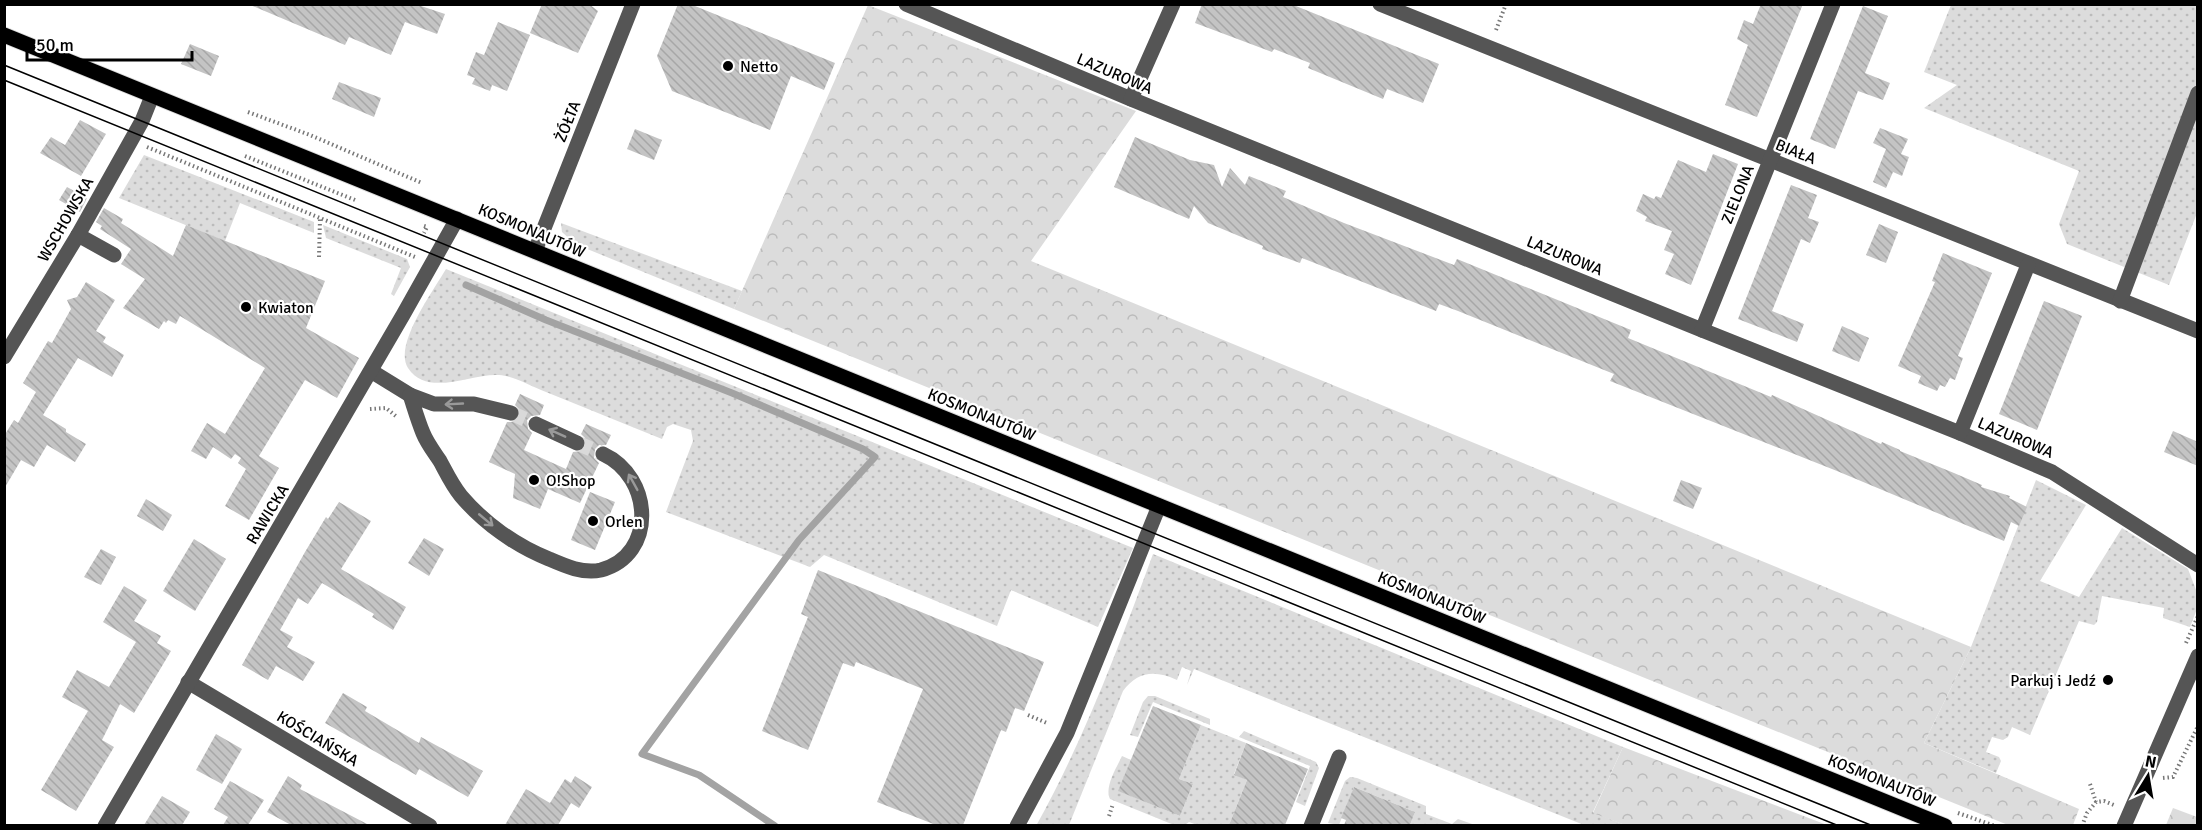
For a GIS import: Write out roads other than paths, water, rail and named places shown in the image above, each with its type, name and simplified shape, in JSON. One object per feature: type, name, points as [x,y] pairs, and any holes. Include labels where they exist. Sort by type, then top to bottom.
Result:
[{"type":"main road","name":"KOSMONAUTÓW","points":[[4,35],[1945,825]]},
{"type":"street","name":"ŻÓŁTA","points":[[535,251],[633,4]]},
{"type":"street","name":"LAZUROWA","points":[[906,4],[1131,99],[2052,472],[2198,565]]},
{"type":"street","points":[[1131,99],[1173,4]]},
{"type":"street","name":"BIAŁA","points":[[1380,4],[2028,265],[2198,331]]},
{"type":"street","name":"ZIELONA","points":[[1702,330],[1833,4]]},
{"type":"street","points":[[2120,301],[2198,93]]},
{"type":"street","name":"WSCHOWSKA","points":[[4,357],[78,235],[142,121],[152,96]]},
{"type":"street","name":"RAWICKA","points":[[105,825],[457,219]]},
{"type":"street","points":[[78,235],[114,255]]},
{"type":"street","points":[[1960,433],[2028,265]]},
{"type":"street","points":[[370,371],[410,395],[434,404],[474,404],[511,413]]},
{"type":"street","points":[[410,395],[423,434],[460,495],[493,526],[522,546],[545,558],[581,570],[602,569],[621,560],[635,542],[641,524],[642,505],[634,482],[620,465],[603,454]]},
{"type":"street","points":[[536,424],[578,443]]},
{"type":"street","points":[[1017,825],[1067,733],[1159,506]]},
{"type":"street","points":[[2124,825],[2198,656]]},
{"type":"street","name":"KOŚCIAŃSKA","points":[[188,682],[430,825]]},
{"type":"street","points":[[1311,825],[1339,758]]},
{"type":"waterway","points":[[466,285],[546,320],[732,393],[863,449],[875,457],[799,540],[642,754],[699,775],[775,826]]},
{"type":"tunnel","points":[[511,413],[536,424]]},
{"type":"tunnel","points":[[577,443],[603,454]]},
{"type":"tram line","points":[[4,65],[1873,826]]},
{"type":"tram line","points":[[4,80],[1839,826]]},
{"type":"place","name":"Netto","points":[[728,66]]},
{"type":"place","name":"Kwiaton","points":[[246,307]]},
{"type":"place","name":"O!Shop","points":[[534,480]]},
{"type":"place","name":"Orlen","points":[[593,521]]},
{"type":"place","name":"Parkuj i Jedź","points":[[2108,680]]}]
